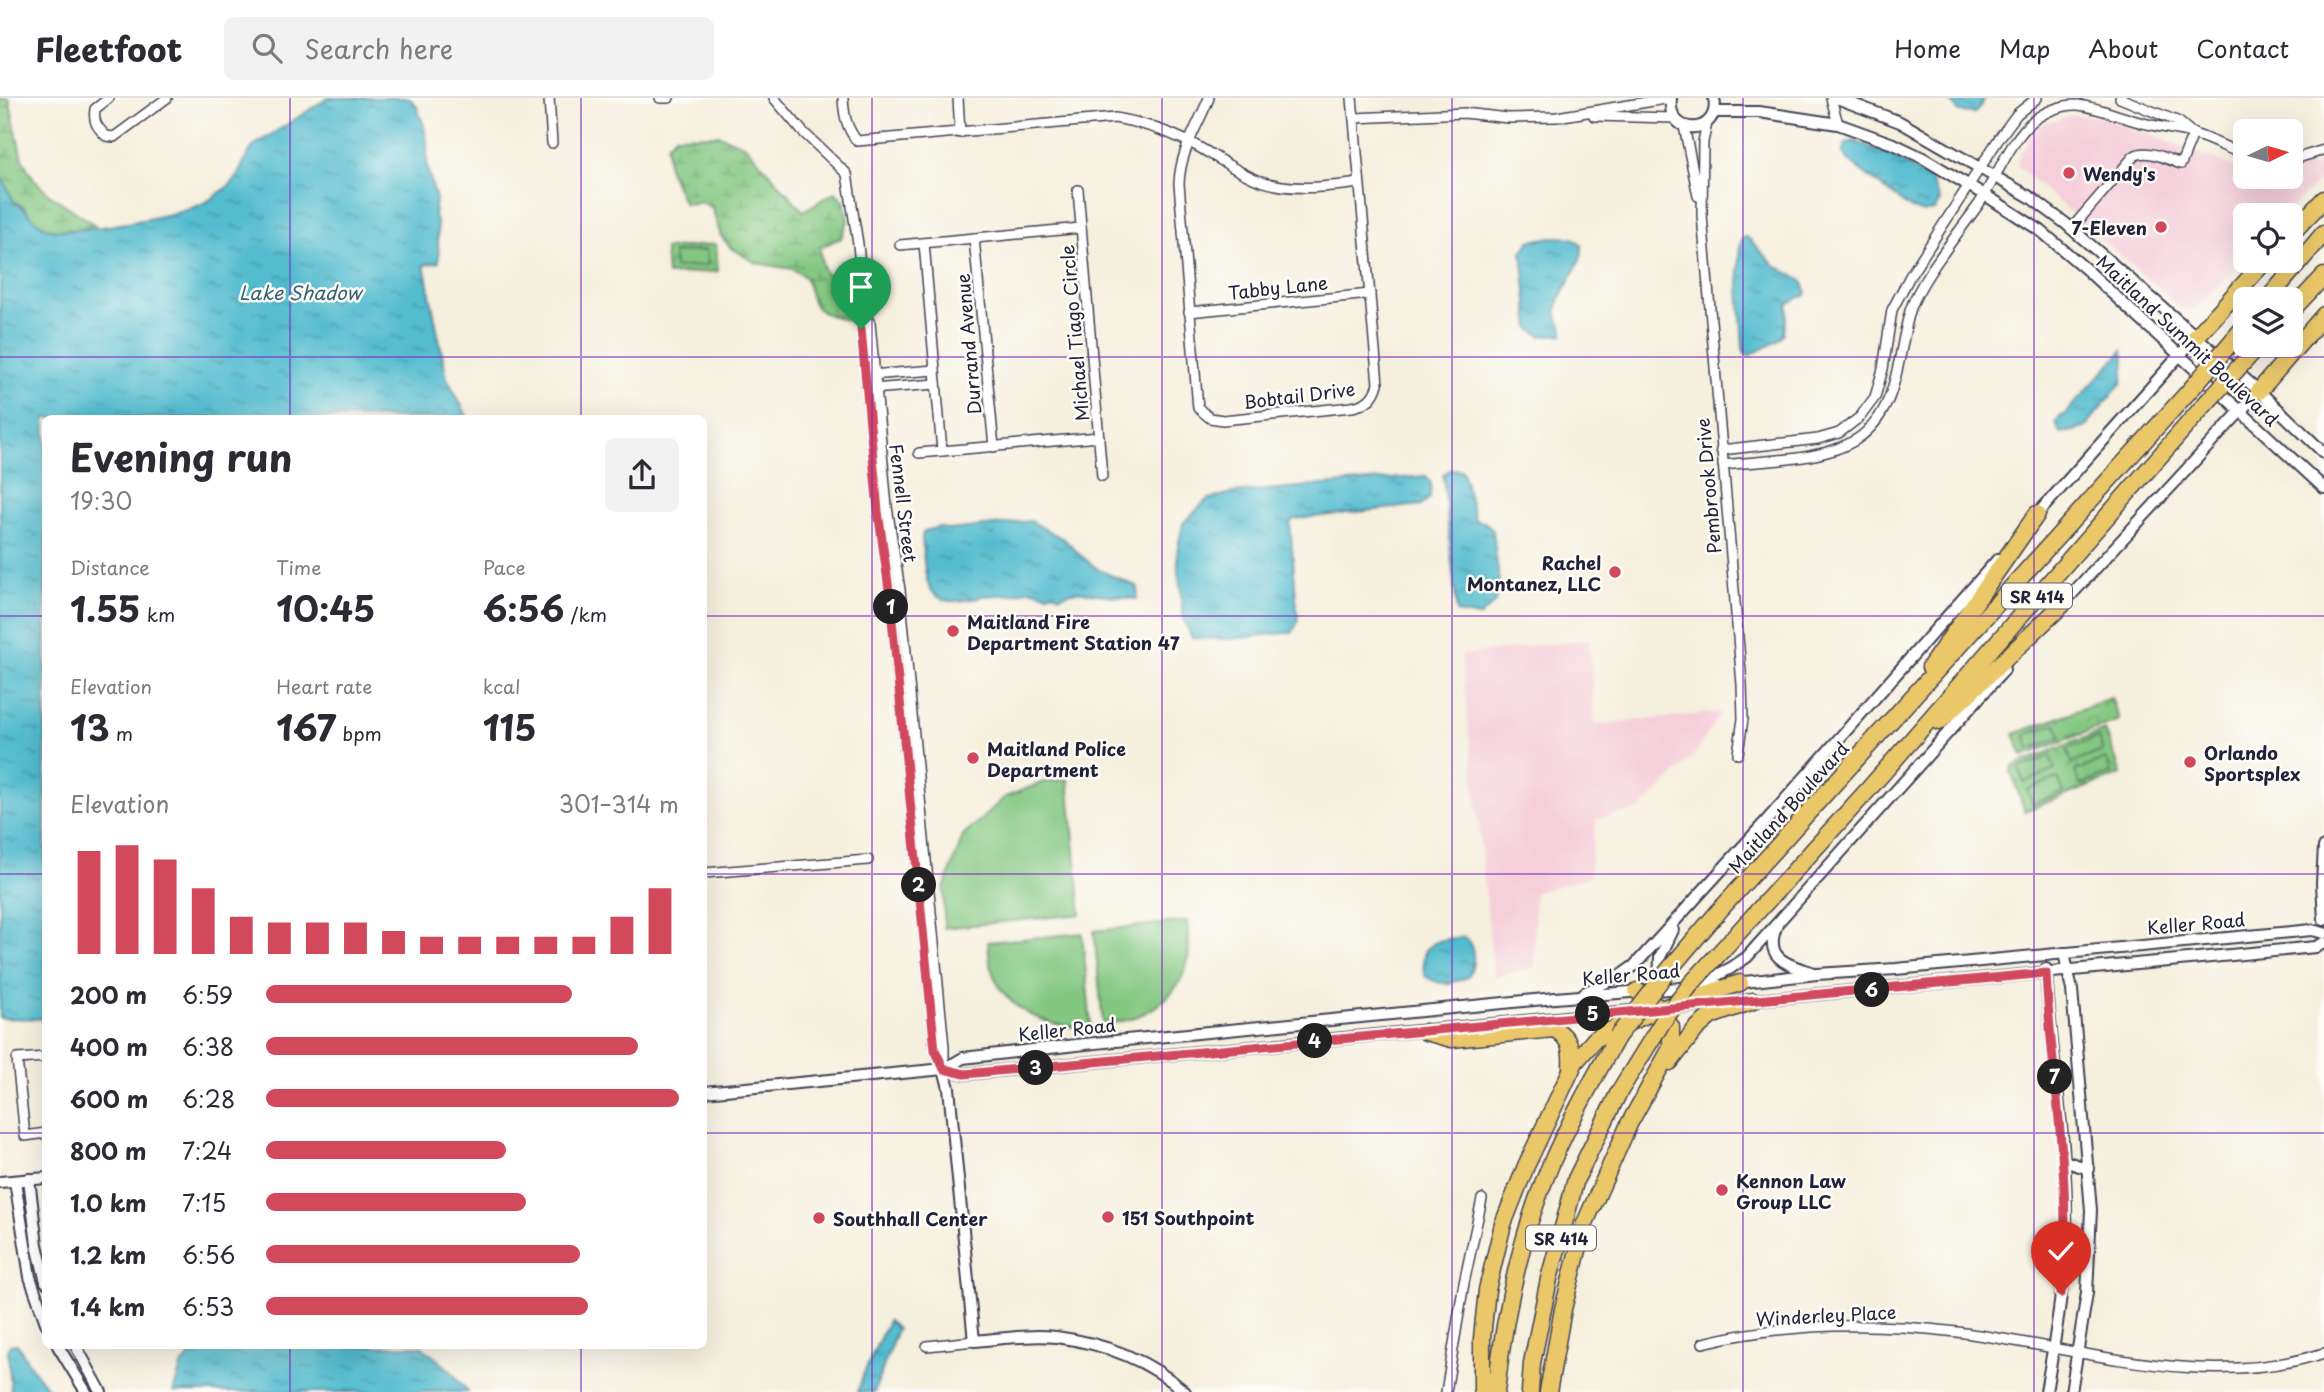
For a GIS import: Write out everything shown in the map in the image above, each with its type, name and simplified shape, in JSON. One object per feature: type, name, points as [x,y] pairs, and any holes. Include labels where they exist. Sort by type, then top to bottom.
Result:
[{"type":"highway","points":[[2303,221],[2324,199]]},
{"type":"highway","points":[[2278,287],[2324,233]]},
{"type":"highway","points":[[2195,338],[2254,273]]},
{"type":"highway","points":[[2303,299],[2324,276]]},
{"type":"highway","points":[[2259,391],[2324,316]]},
{"type":"highway","name":"Maitland Boulevard","points":[[1496,1392],[1508,1306],[1527,1233],[1550,1166],[1580,1104],[1618,1037],[1667,972],[1719,911],[2233,339]]},
{"type":"highway","name":"SR 414","points":[[1530,1392],[1532,1363],[1549,1279],[1576,1179],[1619,1092],[1663,1021],[1691,984],[1867,791],[2248,357]]},
{"type":"highway","points":[[1904,707],[1951,634],[2037,514]]},
{"type":"highway","points":[[1867,791],[2063,604]]},
{"type":"highway","points":[[1482,1392],[1482,1338],[1487,1290],[1503,1224],[1526,1166],[1575,1062],[1595,1039],[1665,1003],[1740,983]]},
{"type":"highway","points":[[1637,991],[1665,1003]]},
{"type":"highway","points":[[1657,1076],[1696,1029],[1711,1016],[1753,1002]]},
{"type":"highway","points":[[1548,1392],[1563,1309],[1585,1223],[1629,1124],[1671,1048],[1673,1035],[1665,1003]]},
{"type":"highway","points":[[1426,1032],[1452,1038],[1554,1029],[1563,1034],[1571,1049],[1570,1071]]},
{"type":"street","points":[[109,98],[95,109],[94,117],[95,124],[106,136],[114,138],[167,98]]},
{"type":"street","points":[[550,98],[552,143]]},
{"type":"street","points":[[660,98],[668,98]]},
{"type":"street","name":"Fennell Street","points":[[774,98],[802,131],[847,174],[858,244],[864,310],[861,329],[870,375],[878,511],[911,761],[944,1047],[944,1069]]},
{"type":"street","points":[[843,98],[845,120],[857,141],[1115,118],[1140,122],[1188,141],[1233,169],[1259,181],[1308,188],[1359,183]]},
{"type":"street","points":[[958,98],[960,133]]},
{"type":"street","name":"Bobtail Drive","points":[[1209,98],[1188,141],[1180,165],[1179,184],[1198,408],[1210,418],[1223,420],[1352,407],[1364,405],[1374,396],[1378,384],[1352,98]]},
{"type":"street","points":[[1578,115],[1671,98],[1670,106],[1674,118],[1684,126],[1700,127],[1707,123],[1715,112],[1714,98]]},
{"type":"street","points":[[1837,98],[1838,124]]},
{"type":"street","name":"Maitland Summit Boulevard","points":[[1837,98],[1900,122],[2030,197],[2259,391],[2324,453]]},
{"type":"street","points":[[1721,450],[1818,439],[1839,433],[1860,417],[1875,397],[1883,369],[1892,310],[1910,276],[2017,114],[2038,98]]},
{"type":"street","points":[[2120,98],[2179,122],[2193,134]]},
{"type":"street","points":[[1723,465],[1807,456],[1835,450],[1857,438],[1879,418],[1890,397],[1898,371],[1912,306],[1985,195],[2015,142],[2032,121],[2050,110],[2076,105],[2102,109],[2131,120],[2193,134],[2233,150]]},
{"type":"street","name":"Maitland Summit Boulevard","points":[[1715,112],[1759,112],[1838,124],[1905,149],[1985,195],[2041,231],[2088,271],[2324,488]]},
{"type":"street","points":[[1354,118],[1464,113],[1508,118],[1578,115],[1674,118]]},
{"type":"street","name":"Pembrook Drive","points":[[1707,123],[1703,142],[1702,215],[1742,684],[1743,719],[1738,754]]},
{"type":"street","name":"Pembrook Drive","points":[[1684,126],[1702,215]]},
{"type":"street","points":[[2071,229],[2134,156],[2140,152],[2148,153],[2180,164],[2193,134]]},
{"type":"street","points":[[2303,156],[2324,150]]},
{"type":"street","points":[[1078,190],[1081,228]]},
{"type":"street","name":"Michael Tiago Circle","points":[[900,245],[1081,228],[1099,437],[919,453]]},
{"type":"street","name":"Durrand Avenue","points":[[974,238],[994,447]]},
{"type":"street","points":[[923,243],[942,452]]},
{"type":"street","name":"Tabby Lane","points":[[1189,312],[1370,294]]},
{"type":"street","points":[[1576,996],[1634,966],[2195,338]]},
{"type":"street","points":[[870,375],[935,370]]},
{"type":"street","points":[[909,372],[910,386]]},
{"type":"street","points":[[871,389],[936,384]]},
{"type":"street","name":"Fennell Street","points":[[871,389],[900,590],[911,761]]},
{"type":"street","points":[[1695,987],[1747,957],[2063,604],[2259,391]]},
{"type":"street","points":[[1099,437],[1102,476]]},
{"type":"street","points":[[889,590],[900,590]]},
{"type":"street","points":[[891,612],[902,611]]},
{"type":"street","points":[[2324,847],[2324,920]]},
{"type":"street","points":[[707,873],[868,860]]},
{"type":"street","points":[[1665,1003],[1659,986],[1660,957],[1673,929],[1689,906]]},
{"type":"street","points":[[1779,920],[1773,945],[1777,957],[1789,965],[1817,974]]},
{"type":"street","name":"Keller Road","points":[[1665,1003],[1695,987],[1817,974],[1896,970],[2312,930],[2324,933]]},
{"type":"street","name":"Keller Road","points":[[707,1092],[944,1069],[965,1074],[1426,1032],[1665,1003],[1753,1002],[2316,947],[2324,943]]},
{"type":"street","points":[[2064,954],[2072,990],[2089,1169],[2091,1233],[2088,1274],[2071,1392]]},
{"type":"street","points":[[2046,956],[2065,1177],[2065,1258],[2046,1392]]},
{"type":"street","name":"Keller Road","points":[[944,1069],[963,1058],[1637,991]]},
{"type":"street","points":[[1402,1034],[1407,1013]]},
{"type":"street","points":[[1392,1014],[1402,1034]]},
{"type":"street","points":[[1214,1032],[1216,1050]]},
{"type":"street","points":[[42,1056],[17,1059],[24,1136],[42,1134]]},
{"type":"street","points":[[944,1069],[949,1088],[974,1341]]},
{"type":"street","points":[[2064,1161],[2089,1169]]},
{"type":"street","points":[[2065,1177],[2089,1169]]},
{"type":"street","points":[[0,1182],[42,1178]]},
{"type":"street","points":[[29,1179],[42,1266]]},
{"type":"street","points":[[15,1181],[28,1269],[42,1308]]},
{"type":"street","points":[[1446,1392],[1464,1283],[1482,1199]]},
{"type":"street","name":"Winderley Place","points":[[1703,1343],[1728,1337],[1793,1330],[1898,1325],[2175,1369],[2259,1369],[2294,1363],[2324,1353]]},
{"type":"street","points":[[927,1346],[1054,1337],[1121,1353],[1147,1364],[1185,1392]]},
{"type":"street","points":[[60,1349],[86,1392]]},
{"type":"street","points":[[78,1349],[101,1392]]},
{"type":"shaded area","points":[[2073,115],[2101,117],[2233,166],[2233,189],[2303,189],[2303,168],[2324,163],[2324,175],[2297,203],[2233,203],[2233,269],[2195,309],[2189,311],[2181,308],[2017,166],[2019,155],[2035,130],[2047,122]]},
{"type":"shaded area","points":[[1589,639],[1595,725],[1721,712],[1695,754],[1640,810],[1596,819],[1589,877],[1534,893],[1535,967],[1494,977],[1461,655]]},
{"type":"green space","points":[[0,98],[9,98],[22,159],[34,179],[49,194],[95,225],[71,230],[48,228],[34,220],[25,208],[14,202],[0,174]]},
{"type":"green space","points":[[719,135],[746,146],[803,211],[835,192],[844,200],[848,221],[841,238],[820,247],[826,274],[834,282],[849,289],[855,314],[847,320],[817,308],[806,278],[792,269],[756,263],[730,247],[721,236],[712,208],[702,202],[684,204],[668,167],[667,145],[675,136]]},
{"type":"green space","points":[[716,244],[718,271],[667,275],[665,249]]},
{"type":"green space","points":[[706,250],[708,265],[674,268],[673,253]]},
{"type":"green space","points":[[2111,698],[2119,720],[2023,756],[2014,734]]},
{"type":"green space","points":[[2056,723],[2061,737],[2030,749],[2025,735]]},
{"type":"green space","points":[[2105,730],[2121,774],[2025,811],[2011,772],[2013,766]]},
{"type":"green space","points":[[2098,737],[2103,751],[2072,763],[2067,749]]},
{"type":"green space","points":[[2050,756],[2055,770],[2024,782],[2019,768]]},
{"type":"green space","points":[[2106,759],[2111,773],[2080,785],[2075,771]]},
{"type":"green space","points":[[2058,778],[2064,792],[2033,804],[2027,790]]},
{"type":"green space","points":[[1068,779],[1081,914],[944,928],[944,889],[963,836],[1005,797],[1041,783]]},
{"type":"green space","points":[[1187,921],[1187,964],[1172,992],[1141,1015],[1103,1024],[1094,931]]},
{"type":"green space","points":[[1082,933],[1091,1027],[1060,1025],[1031,1015],[1007,997],[998,985],[992,970],[988,942]]},
{"type":"water","name":"Lake Shadow","points":[[328,98],[409,98],[416,105],[424,126],[427,167],[436,199],[434,217],[437,222],[439,262],[424,265],[447,378],[466,415],[42,415],[42,1019],[0,1018],[0,174],[14,202],[45,227],[64,230],[104,227],[152,218],[204,203],[230,185],[255,145]]},
{"type":"water","points":[[1923,98],[1986,98],[1975,113],[1959,112],[1949,99]]},
{"type":"water","points":[[1854,141],[1888,154],[1930,179],[1940,200],[1935,210],[1923,213],[1910,208],[1850,162],[1843,153],[1845,144]]},
{"type":"water","points":[[1552,237],[1573,238],[1582,246],[1581,257],[1557,308],[1563,334],[1542,336],[1530,329],[1522,252],[1530,241]]},
{"type":"water","points":[[1747,237],[1773,264],[1802,281],[1807,293],[1788,304],[1784,333],[1778,341],[1748,356],[1744,353],[1743,346],[1739,272],[1740,246],[1743,238]]},
{"type":"water","points":[[2123,350],[2125,364],[2122,382],[2086,426],[2076,431],[2060,433],[2056,423],[2060,416],[2063,416]]},
{"type":"water","points":[[1451,469],[1462,470],[1475,520],[1486,523],[1493,531],[1500,589],[1494,604],[1479,617],[1457,613],[1443,475]]},
{"type":"water","points":[[1426,476],[1431,483],[1430,498],[1421,505],[1294,519],[1290,523],[1298,621],[1293,632],[1232,639],[1192,638],[1183,618],[1177,552],[1183,523],[1207,500],[1232,493]]},
{"type":"water","points":[[1031,521],[1065,540],[1099,570],[1138,587],[1137,599],[1076,591],[1059,596],[1054,592],[1047,594],[1030,589],[1015,594],[950,601],[933,593],[924,566],[924,531],[939,527],[949,530]]},
{"type":"water","points":[[1464,937],[1471,945],[1473,956],[1468,977],[1446,983],[1436,982],[1425,976],[1424,956],[1431,945]]},
{"type":"water","points":[[888,1321],[897,1329],[874,1392],[858,1392],[863,1375]]},
{"type":"water","points":[[17,1344],[50,1392],[11,1392],[8,1351],[10,1345]]},
{"type":"water","points":[[195,1349],[425,1349],[450,1370],[468,1392],[173,1392],[181,1367]]},
{"type":"place","name":"Wendy's","points":[[2069,173]]},
{"type":"place","name":"7-Eleven","points":[[2161,227]]},
{"type":"place","name":"Rachel Montanez, LLC","points":[[1615,572]]},
{"type":"place","name":"Maitland Fire Department Station 47","points":[[953,631]]},
{"type":"place","name":"Maitland Police Department","points":[[973,758]]},
{"type":"place","name":"Orlando Sportsplex","points":[[2190,762]]},
{"type":"place","name":"Kennon Law Group LLC","points":[[1722,1190]]},
{"type":"place","name":"151 Southpoint","points":[[1108,1217]]},
{"type":"place","name":"Southhall Center","points":[[819,1218]]},
{"type":"route","points":[[861,329],[935,1050],[944,1069],[965,1074],[2046,973],[2066,1202],[2066,1247],[2061,1293]]}]
